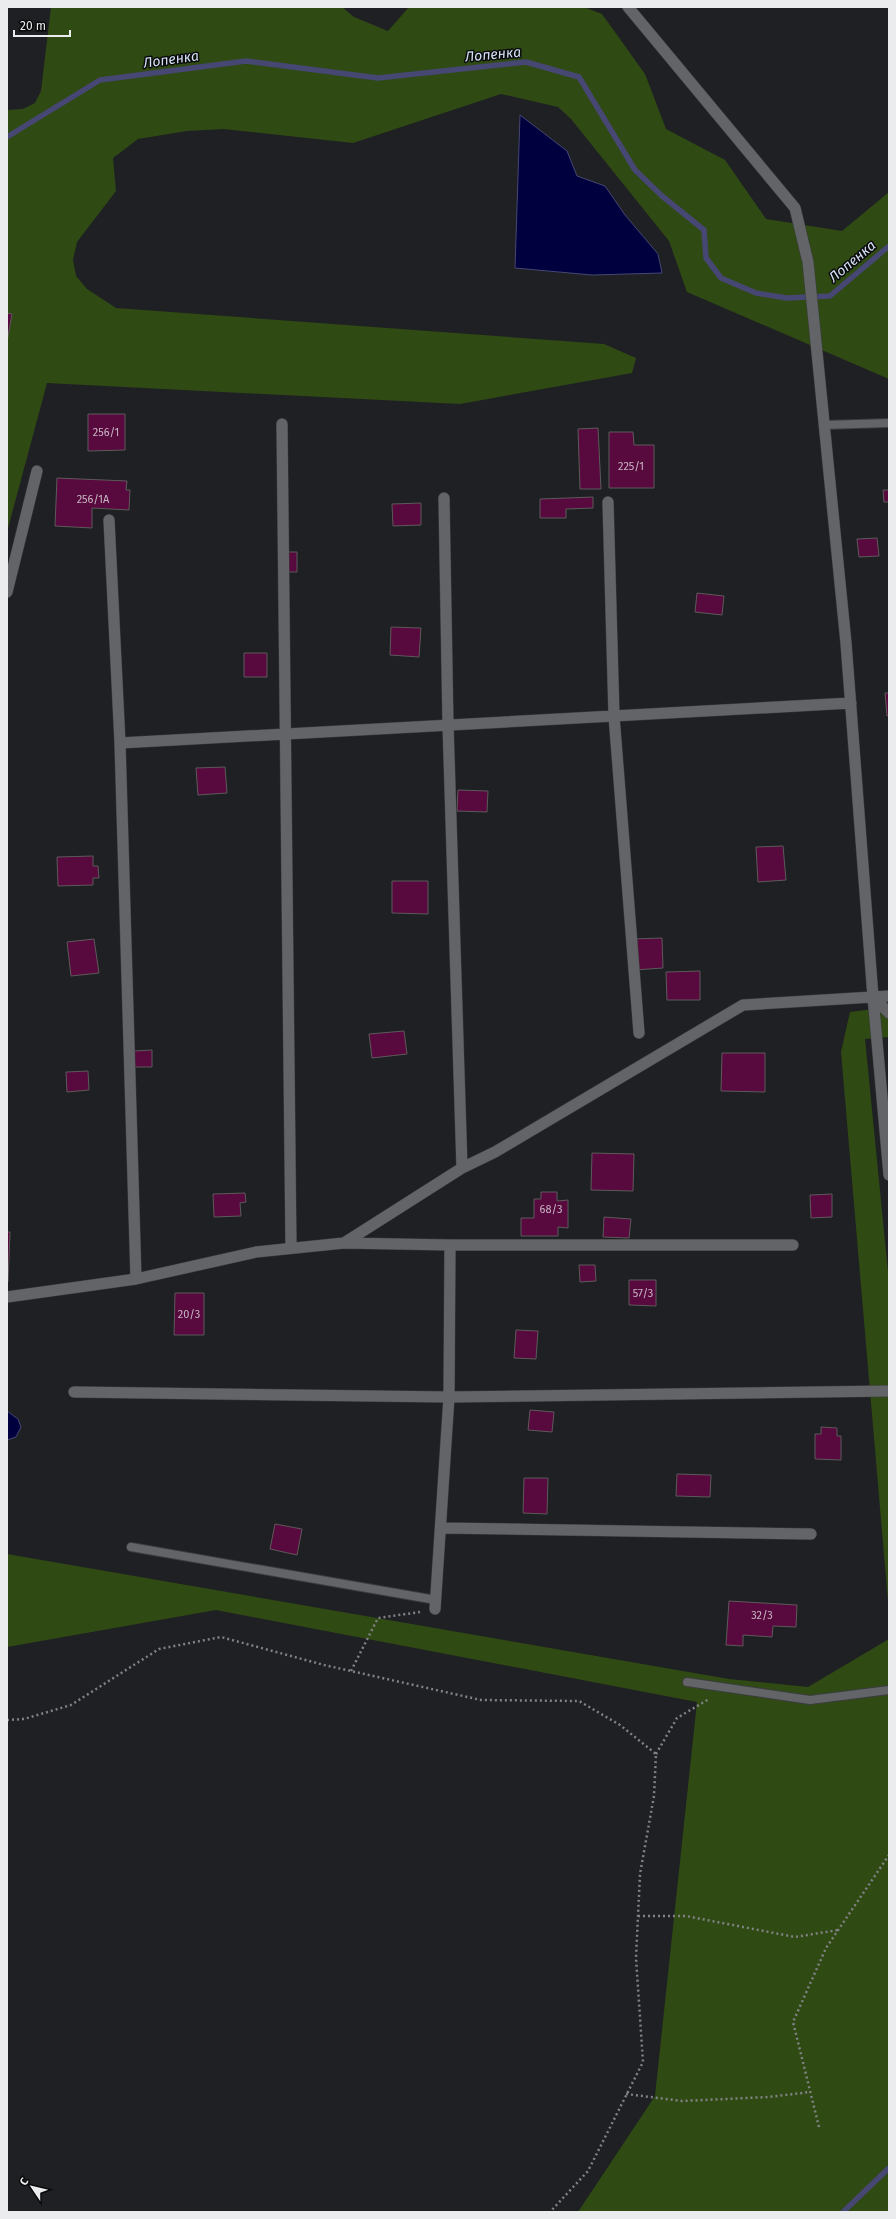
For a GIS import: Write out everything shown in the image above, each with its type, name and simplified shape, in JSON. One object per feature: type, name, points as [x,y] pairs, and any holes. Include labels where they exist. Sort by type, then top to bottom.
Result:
[{"type":"street","points":[[628,7],[795,208],[808,262],[851,703],[873,997],[889,1175]]},
{"type":"street","points":[[282,424],[291,1248]]},
{"type":"street","points":[[7,592],[37,470]]},
{"type":"street","points":[[444,498],[448,725],[462,1168]]},
{"type":"street","points":[[608,502],[614,716],[639,1033]]},
{"type":"street","points":[[109,520],[120,743],[136,1279]]},
{"type":"street","points":[[120,743],[851,703]]},
{"type":"street","points":[[344,1243],[462,1168],[495,1152],[743,1005],[889,996]]},
{"type":"street","points":[[873,997],[889,1013]]},
{"type":"street","points":[[7,1297],[136,1279],[256,1252],[344,1243],[450,1245],[794,1245]]},
{"type":"street","points":[[435,1605],[449,1397],[450,1245]]},
{"type":"street","points":[[74,1392],[449,1397],[889,1391]]},
{"type":"street","points":[[441,1528],[811,1534]]},
{"type":"lane","points":[[824,425],[889,423]]},
{"type":"lane","points":[[131,1547],[435,1605]]},
{"type":"lane","points":[[687,1682],[810,1700],[889,1690]]},
{"type":"path","points":[[351,1671],[378,1618],[435,1605]]},
{"type":"path","points":[[7,1720],[24,1719],[71,1704],[159,1649],[221,1638],[351,1671],[481,1700],[579,1701],[620,1726],[656,1754]]},
{"type":"path","points":[[550,2212],[588,2171],[643,2062],[636,1958],[640,1874],[654,1796],[656,1754],[677,1718],[729,1688]]},
{"type":"path","points":[[818,2127],[793,2022],[826,1948],[889,1855]]},
{"type":"path","points":[[638,1916],[686,1916],[795,1937],[838,1930]]},
{"type":"path","points":[[626,2094],[682,2101],[769,2097],[810,2092]]},
{"type":"green space","points":[[51,7],[342,7],[354,17],[388,31],[409,7],[584,7],[602,14],[645,74],[666,129],[725,160],[766,219],[842,231],[889,192],[889,379],[687,292],[669,241],[571,119],[558,107],[501,94],[353,143],[223,129],[187,131],[138,139],[113,158],[116,191],[77,242],[73,260],[76,276],[87,289],[116,308],[604,344],[636,358],[632,373],[460,404],[47,383],[7,532],[7,110],[23,109],[35,103],[41,91]]},
{"type":"green space","points":[[889,1007],[889,1037],[865,1039],[889,1282],[889,1613],[841,1052],[850,1012]]},
{"type":"green space","points":[[7,1554],[729,1679],[808,1687],[889,1639],[889,2212],[578,2212],[655,2096],[697,1702],[216,1610],[7,1647]]},
{"type":"shaded area","points":[[520,115],[567,151],[577,176],[605,186],[625,215],[658,254],[662,273],[592,275],[515,268]]},
{"type":"shaded area","points":[[7,1411],[18,1419],[21,1427],[16,1437],[7,1440]]},
{"type":"building","points":[[7,313],[12,314],[7,342]]},
{"type":"building","points":[[88,414],[125,414],[125,450],[88,451]]},
{"type":"building","points":[[598,428],[601,489],[580,489],[578,429]]},
{"type":"building","points":[[609,432],[633,432],[634,445],[654,445],[654,488],[609,488]]},
{"type":"building","points":[[57,478],[127,481],[126,490],[130,490],[129,510],[92,508],[92,528],[55,526]]},
{"type":"building","points":[[883,490],[889,490],[889,502],[884,502]]},
{"type":"building","points":[[593,497],[593,508],[566,509],[566,518],[540,518],[540,499]]},
{"type":"building","points":[[421,503],[421,525],[393,526],[392,504]]},
{"type":"building","points":[[877,538],[879,556],[859,557],[857,539]]},
{"type":"building","points":[[285,552],[297,552],[297,572],[286,572]]},
{"type":"building","points":[[697,593],[724,596],[722,615],[695,612]]},
{"type":"building","points":[[391,627],[421,628],[419,657],[390,655]]},
{"type":"building","points":[[244,653],[267,653],[267,677],[244,677]]},
{"type":"building","points":[[885,693],[889,693],[889,715],[887,716]]},
{"type":"building","points":[[225,767],[227,793],[198,795],[196,768]]},
{"type":"building","points":[[458,790],[488,791],[487,812],[457,811]]},
{"type":"building","points":[[783,846],[786,880],[758,882],[756,847]]},
{"type":"building","points":[[93,856],[93,866],[98,866],[99,878],[93,878],[93,885],[58,886],[57,857]]},
{"type":"building","points":[[392,881],[428,881],[428,914],[392,913]]},
{"type":"building","points":[[662,938],[663,968],[634,970],[633,939]]},
{"type":"building","points":[[94,939],[99,973],[71,976],[67,942]]},
{"type":"building","points":[[700,971],[700,1000],[667,1000],[666,972]]},
{"type":"building","points":[[404,1031],[407,1054],[372,1058],[369,1034]]},
{"type":"building","points":[[152,1050],[152,1067],[134,1067],[134,1051]]},
{"type":"building","points":[[722,1053],[765,1053],[765,1092],[721,1091]]},
{"type":"building","points":[[88,1071],[89,1090],[67,1092],[66,1072]]},
{"type":"building","points":[[592,1153],[634,1154],[633,1191],[591,1190]]},
{"type":"building","points":[[541,1192],[557,1192],[557,1201],[568,1200],[568,1228],[558,1227],[558,1236],[521,1236],[521,1218],[534,1218],[534,1199],[541,1199]]},
{"type":"building","points":[[245,1193],[246,1202],[240,1203],[241,1216],[214,1217],[213,1194]]},
{"type":"building","points":[[832,1194],[832,1217],[811,1218],[810,1195]]},
{"type":"building","points":[[604,1217],[631,1219],[629,1238],[603,1237]]},
{"type":"building","points":[[7,1232],[10,1232],[8,1282],[7,1282]]},
{"type":"building","points":[[579,1265],[595,1265],[596,1281],[580,1282]]},
{"type":"building","points":[[629,1280],[656,1280],[656,1306],[629,1305]]},
{"type":"building","points":[[175,1293],[204,1293],[204,1335],[174,1335]]},
{"type":"building","points":[[516,1330],[538,1331],[536,1359],[514,1358]]},
{"type":"building","points":[[530,1410],[554,1412],[552,1432],[528,1430]]},
{"type":"building","points":[[821,1427],[837,1428],[837,1436],[841,1436],[841,1460],[815,1459],[815,1434],[821,1434]]},
{"type":"building","points":[[677,1474],[711,1475],[710,1497],[676,1496]]},
{"type":"building","points":[[524,1478],[548,1478],[547,1514],[523,1513]]},
{"type":"building","points":[[275,1524],[302,1529],[297,1555],[270,1549]]},
{"type":"building","points":[[729,1601],[797,1605],[796,1627],[773,1626],[772,1637],[743,1635],[743,1646],[726,1645]]},
{"type":"waterway","name":"Лопенка","points":[[7,137],[100,80],[246,61],[378,78],[526,62],[579,77],[635,170],[662,196],[704,230],[706,258],[721,278],[756,293],[787,298],[830,296],[889,246]]},
{"type":"waterway","points":[[843,2212],[889,2168]]}]
